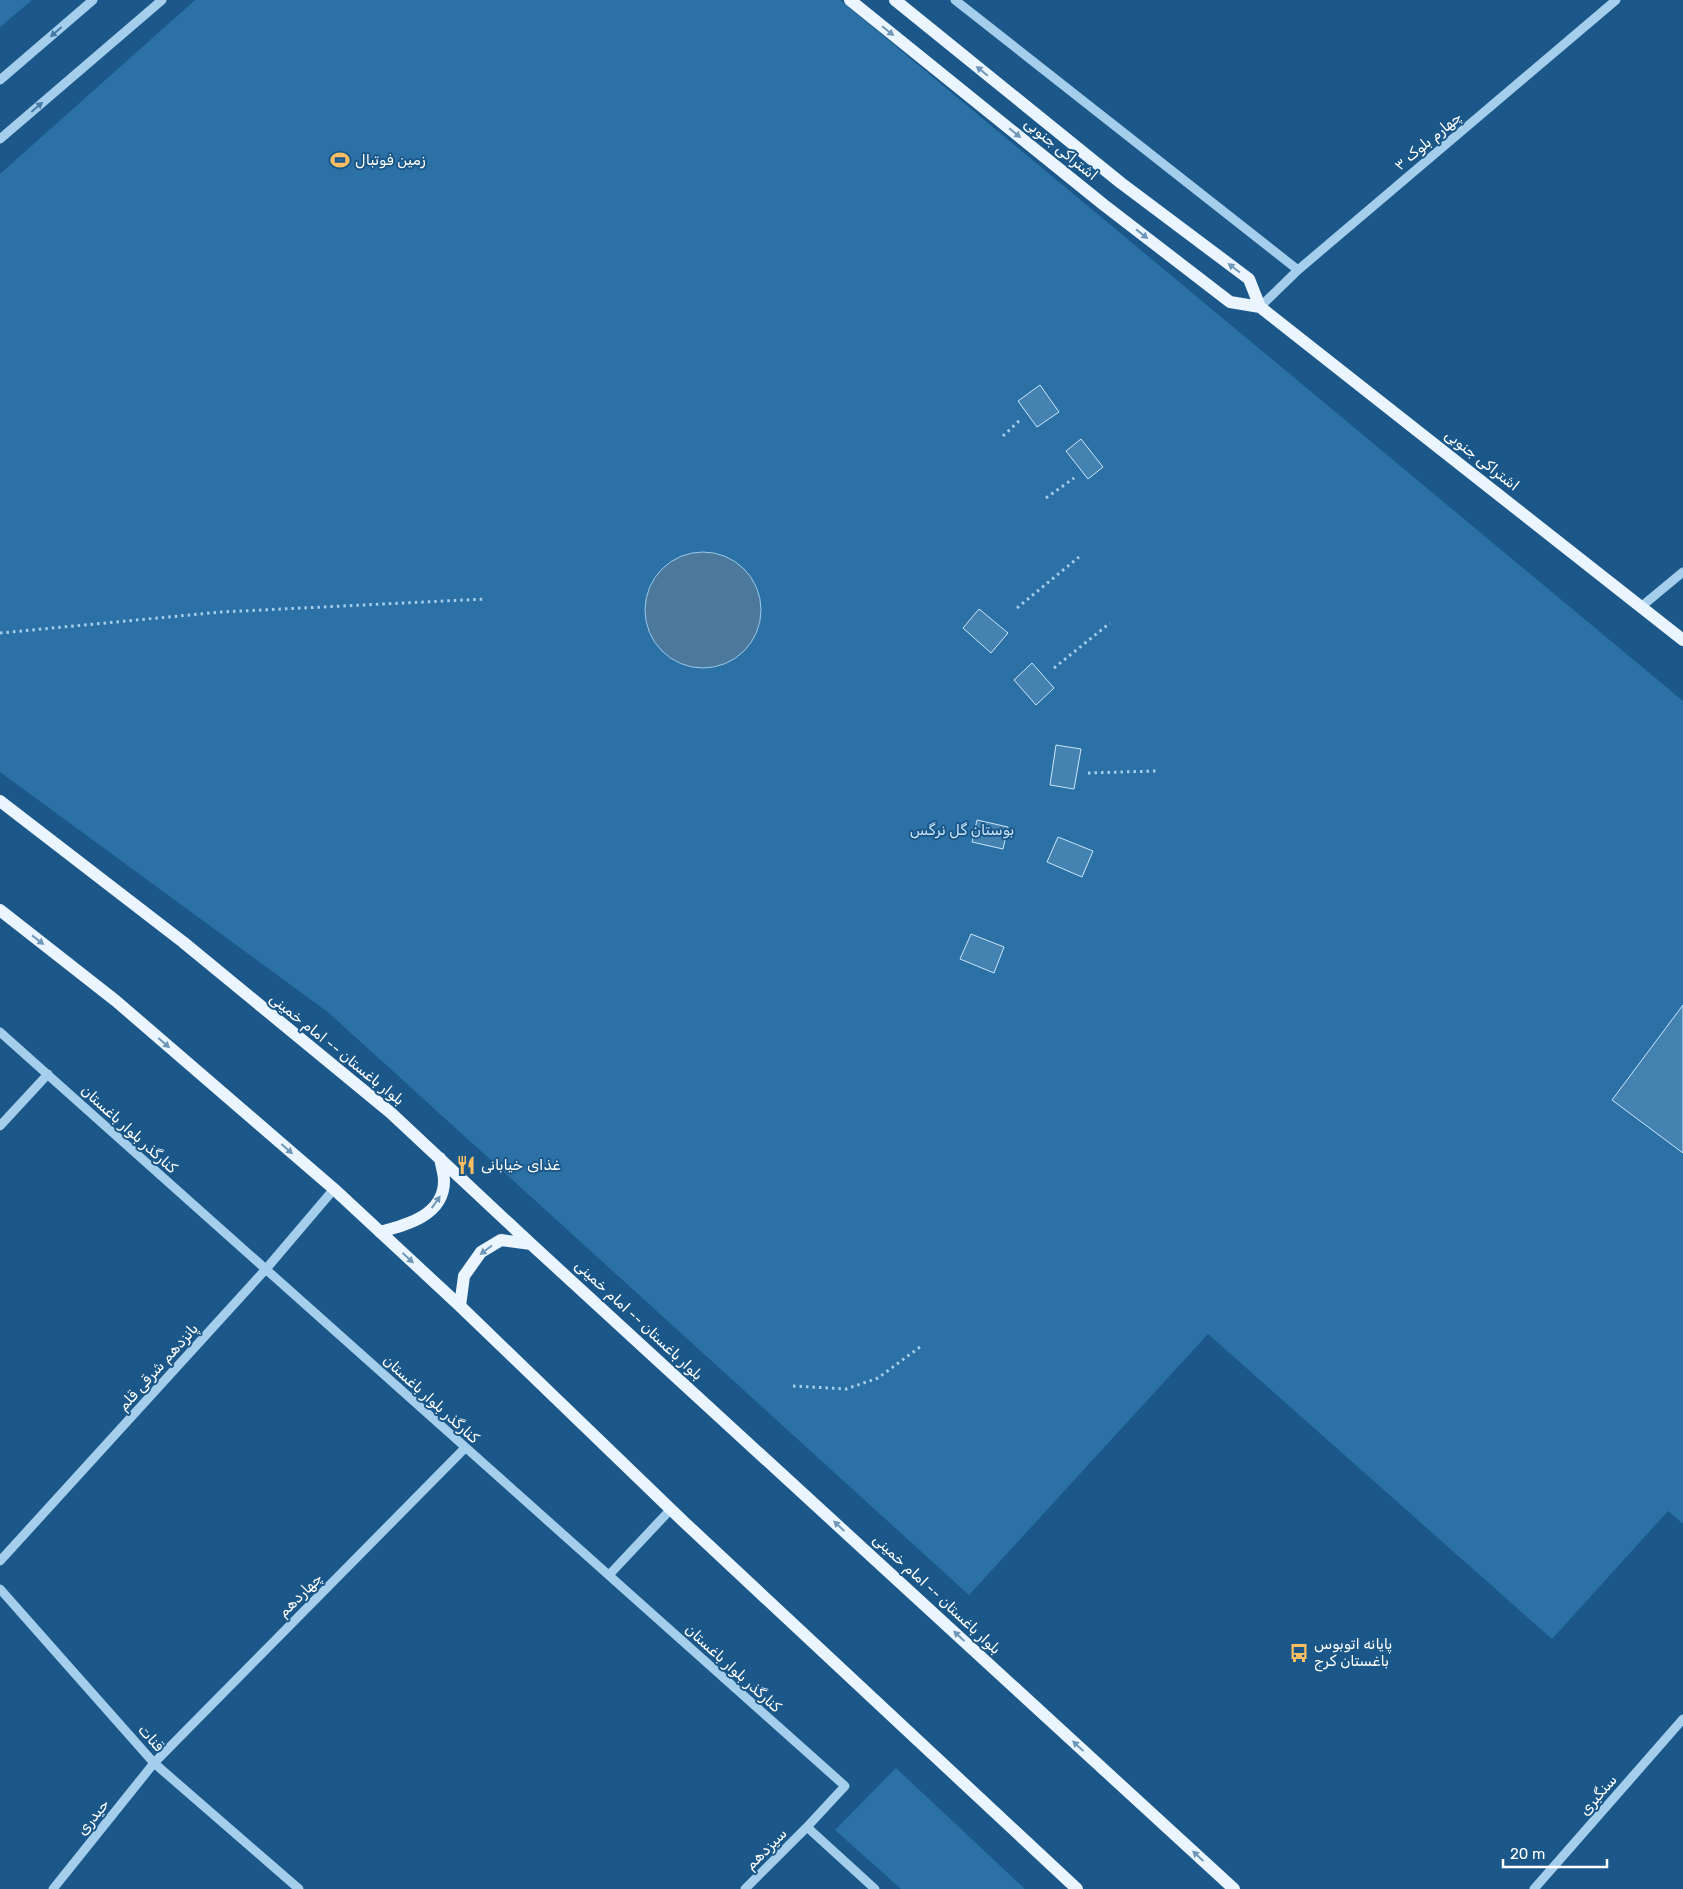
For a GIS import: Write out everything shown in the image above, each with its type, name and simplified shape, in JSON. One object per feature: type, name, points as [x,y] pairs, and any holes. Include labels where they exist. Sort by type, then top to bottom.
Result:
[{"type":"main road","name":"اشتراکی جنوبی","points":[[850,0],[1104,205],[1230,302],[1260,307],[1683,640]]},
{"type":"main road","name":"اشتراکی جنوبی","points":[[895,0],[1121,183],[1249,279],[1260,307]]},
{"type":"main road","name":"بلوار باغستان -- امام خمینی","points":[[0,801],[183,942],[391,1113],[531,1244],[1234,1889]]},
{"type":"main road","points":[[0,910],[116,1001],[334,1189],[460,1306],[671,1509],[1077,1889]]},
{"type":"main road","points":[[380,1232],[404,1226],[424,1216],[440,1199],[444,1181],[440,1158]]},
{"type":"main road","points":[[460,1306],[464,1276],[481,1252],[501,1240],[531,1244]]},
{"type":"street","points":[[0,80],[93,0]]},
{"type":"street","points":[[0,140],[162,0]]},
{"type":"street","points":[[954,0],[1298,270]]},
{"type":"street","name":"چهارم بلوک ۳","points":[[1260,307],[1298,270],[1616,0]]},
{"type":"street","points":[[1642,606],[1683,572]]},
{"type":"street","name":"کنارگذر بلوار باغستان","points":[[0,1032],[844,1786]]},
{"type":"street","points":[[0,1126],[48,1074]]},
{"type":"street","name":"پانزدهم شرقی قلم","points":[[0,1561],[266,1269],[334,1189]]},
{"type":"street","name":"چهاردهم","points":[[154,1763],[466,1448]]},
{"type":"street","points":[[609,1575],[671,1509]]},
{"type":"street","name":"قنات","points":[[0,1589],[154,1763],[299,1889]]},
{"type":"street","name":"سنگبری","points":[[1534,1889],[1683,1719]]},
{"type":"street","name":"حیدری","points":[[53,1889],[154,1763]]},
{"type":"street","name":"سیزدهم","points":[[745,1889],[807,1828],[844,1786]]},
{"type":"street","points":[[807,1828],[875,1889]]},
{"type":"path","points":[[1003,436],[1020,420]]},
{"type":"path","points":[[1046,498],[1074,478]]},
{"type":"path","points":[[1017,608],[1080,557]]},
{"type":"path","points":[[0,633],[221,612],[485,599]]},
{"type":"path","points":[[1054,668],[1110,623]]},
{"type":"path","points":[[1088,773],[1157,771]]},
{"type":"path","points":[[793,1386],[846,1389],[878,1378],[920,1347]]},
{"type":"green space","points":[[0,0],[32,0],[0,27]]},
{"type":"green space","name":"بوستان گل نرگس","points":[[195,0],[840,0],[1683,701],[1683,1524],[1668,1511],[1552,1639],[1208,1334],[969,1595],[329,1013],[0,772],[0,174]]},
{"type":"green space","points":[[896,1768],[1025,1889],[901,1889],[835,1830]]},
{"type":"shaded area","points":[[703,552],[725,556],[735,561],[744,569],[752,578],[757,588],[761,610],[757,632],[752,642],[744,651],[735,659],[725,664],[703,668],[681,664],[671,659],[662,651],[654,642],[649,632],[645,610],[649,588],[654,578],[662,569],[671,561],[681,556]]},
{"type":"building","points":[[1040,385],[1059,412],[1037,427],[1018,401]]},
{"type":"building","points":[[1081,439],[1103,467],[1088,479],[1066,451]]},
{"type":"building","points":[[979,609],[1008,633],[991,653],[963,628]]},
{"type":"building","points":[[1032,663],[1054,688],[1036,705],[1014,680]]},
{"type":"building","points":[[1056,745],[1081,749],[1074,789],[1050,785]]},
{"type":"building","points":[[977,820],[1008,827],[1003,849],[972,842]]},
{"type":"building","points":[[1058,837],[1093,851],[1082,877],[1047,862]]},
{"type":"building","points":[[971,934],[1004,947],[994,973],[960,959]]},
{"type":"building","points":[[1683,1005],[1683,1153],[1612,1100]]},
{"type":"place","name":"زمین فوتبال","points":[[340,160]]},
{"type":"place","name":"غذای خیابانی","points":[[466,1165]]},
{"type":"place","name":"پایانه اتوبوس باغستان کرج","points":[[1299,1653]]}]
